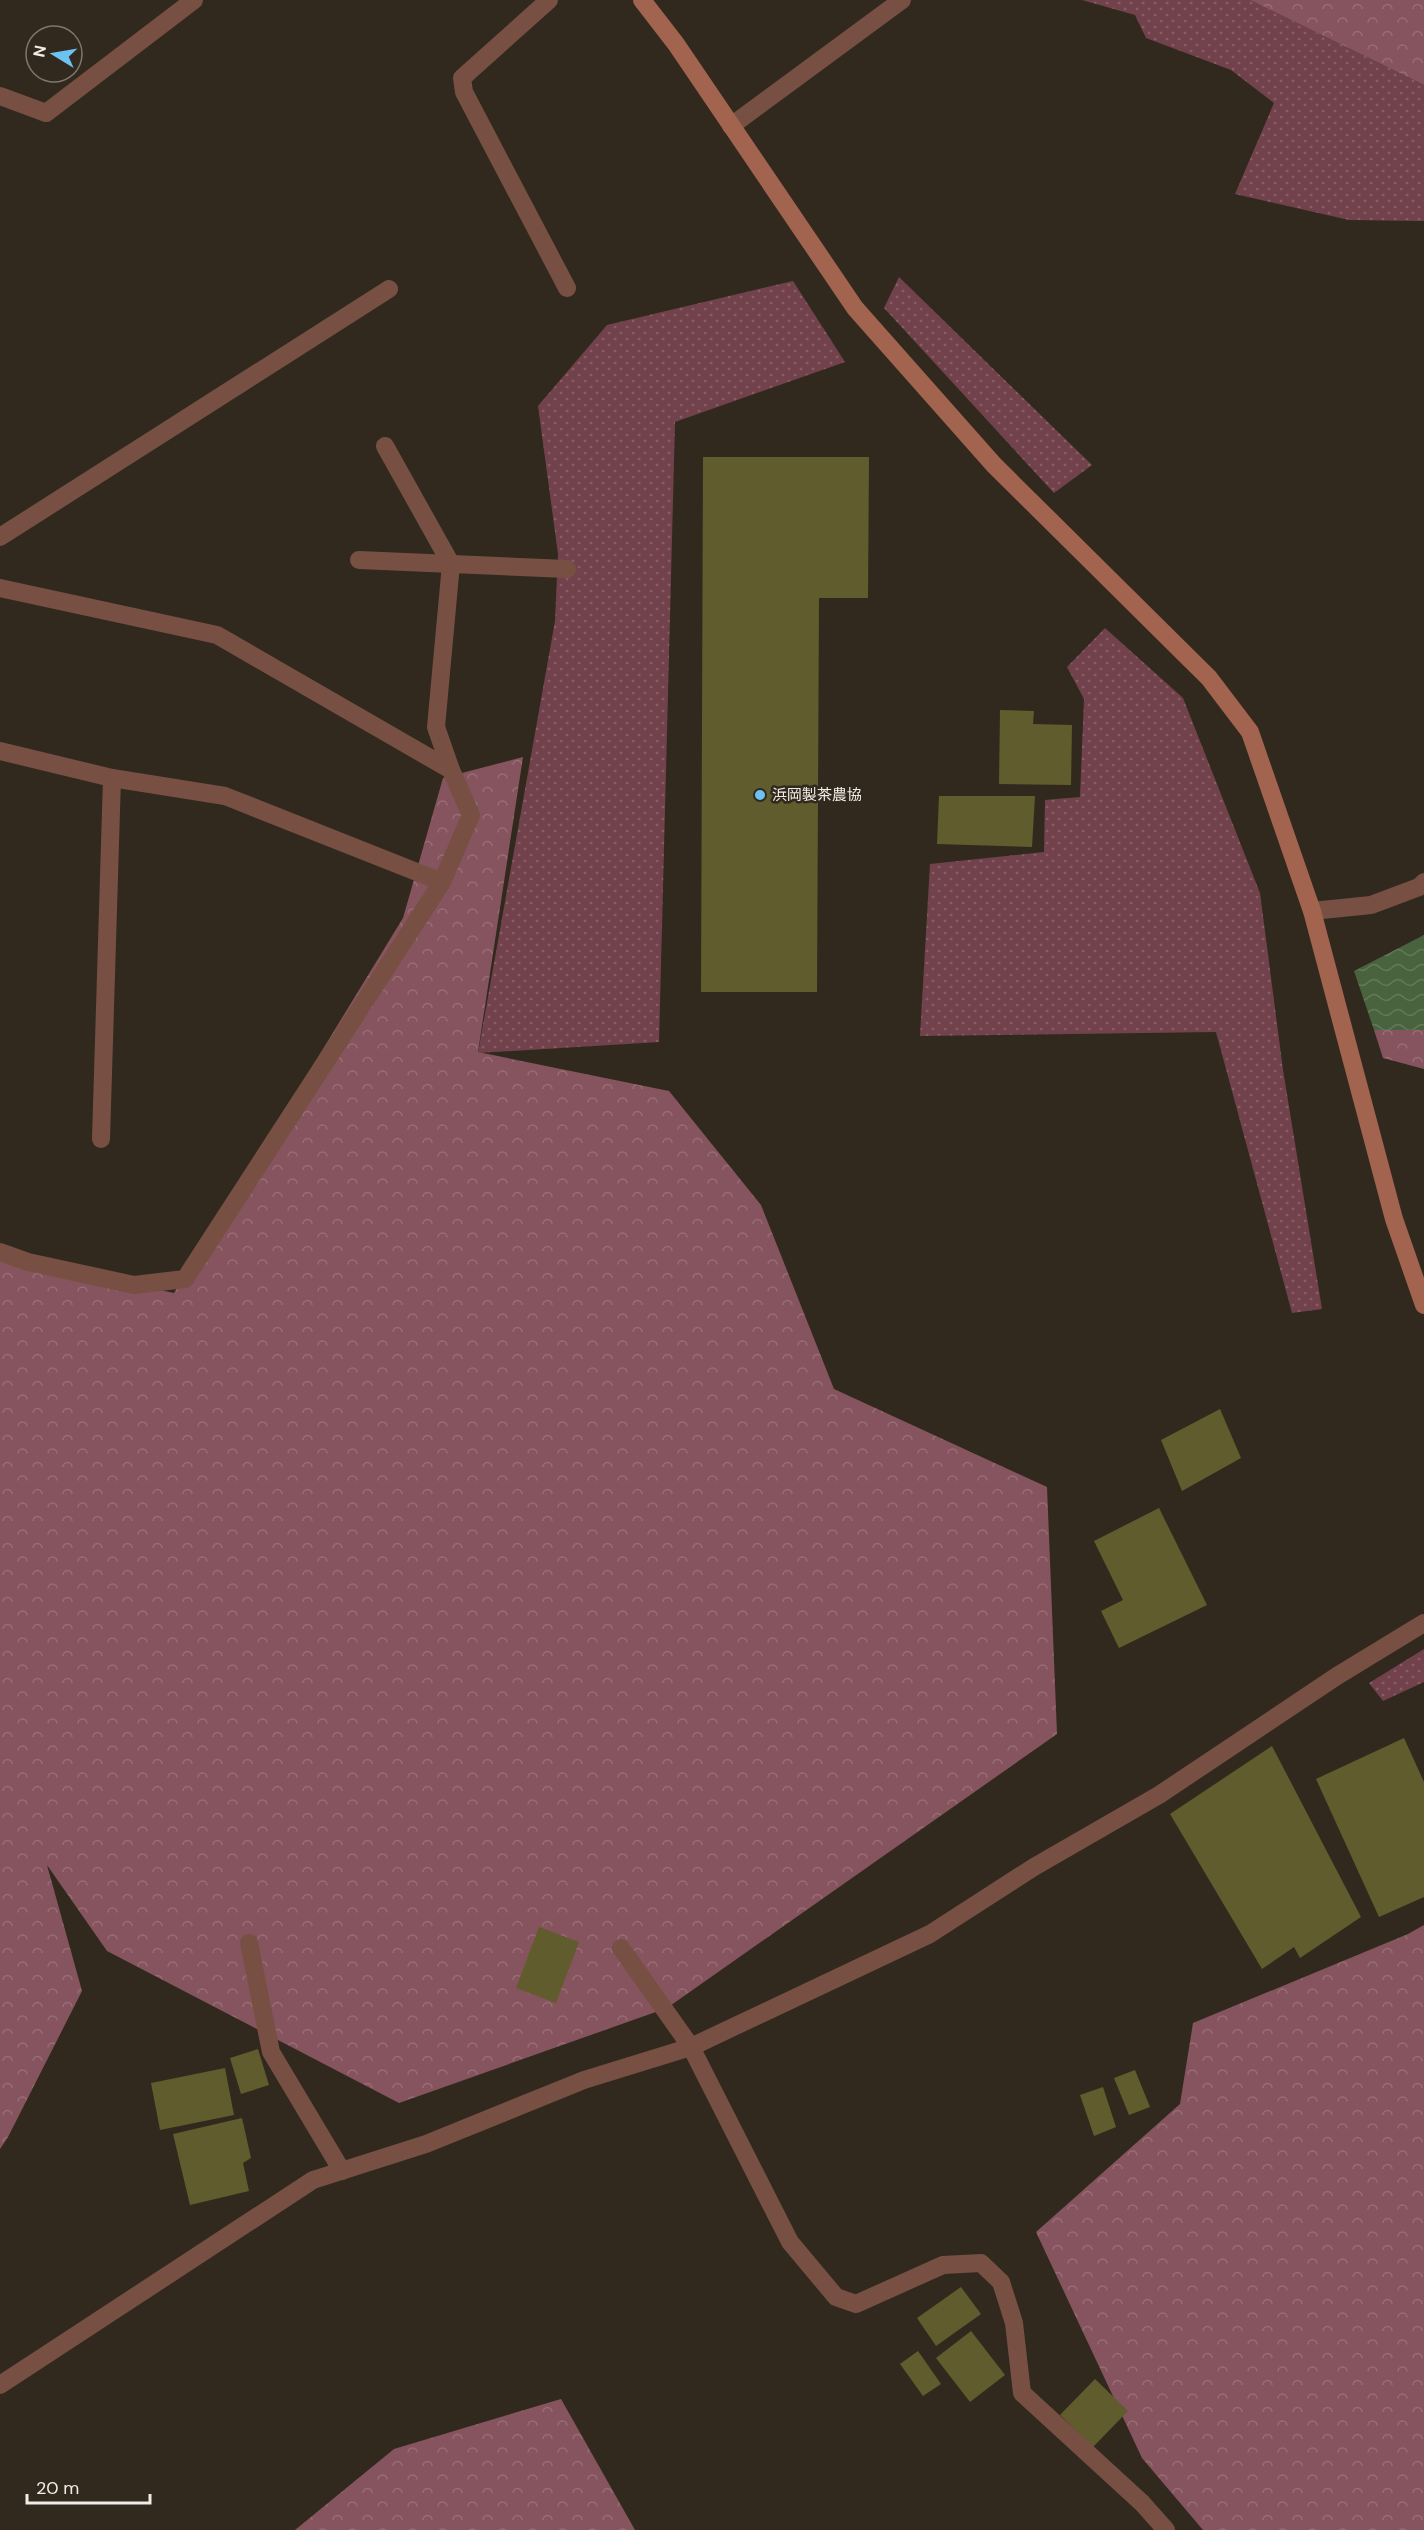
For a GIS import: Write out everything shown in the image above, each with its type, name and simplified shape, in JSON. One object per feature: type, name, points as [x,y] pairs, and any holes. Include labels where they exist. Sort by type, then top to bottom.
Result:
[{"type":"street","points":[[0,96],[46,113],[194,0]]},
{"type":"street","points":[[549,0],[462,78],[464,92],[567,288]]},
{"type":"street","points":[[642,0],[676,44],[855,308],[994,465],[1209,678],[1250,732],[1312,911],[1394,1219],[1424,1305]]},
{"type":"street","points":[[731,126],[902,0]]},
{"type":"street","points":[[0,537],[389,289]]},
{"type":"street","points":[[0,1252],[28,1262],[134,1285],[185,1279],[442,882],[471,815],[451,770],[436,727],[451,564],[385,446]]},
{"type":"street","points":[[359,560],[567,569]]},
{"type":"street","points":[[0,588],[217,635],[451,770]]},
{"type":"street","points":[[0,751],[112,778],[225,796],[442,882]]},
{"type":"street","points":[[101,1139],[112,778]]},
{"type":"street","points":[[1312,911],[1371,905],[1419,887],[1424,882]]},
{"type":"street","points":[[0,2385],[313,2180],[426,2144],[584,2080],[691,2047],[930,1934],[1034,1867],[1159,1795],[1336,1676],[1424,1623]]},
{"type":"street","points":[[249,1943],[271,2052],[342,2171]]},
{"type":"street","points":[[621,1948],[691,2047],[790,2242],[836,2297],[856,2304],[943,2265],[981,2263],[1001,2282],[1014,2323],[1022,2393],[1142,2503],[1166,2530]]},
{"type":"shaded area","points":[[1082,0],[1250,0],[1424,85],[1424,221],[1349,220],[1235,194],[1274,103],[1231,70],[1146,38],[1135,15]]},
{"type":"shaded area","points":[[899,277],[1092,465],[1054,493],[884,308]]},
{"type":"shaded area","points":[[793,281],[845,362],[675,422],[659,1042],[478,1053],[555,621],[558,554],[538,406],[607,325]]},
{"type":"shaded area","points":[[1105,628],[1183,698],[1260,893],[1283,1070],[1322,1309],[1292,1313],[1216,1032],[920,1036],[930,864],[1044,852],[1045,800],[1080,797],[1084,699],[1067,667]]},
{"type":"shaded area","points":[[1424,1649],[1424,1682],[1383,1701],[1369,1683]]},
{"type":"green space","points":[[1250,0],[1424,0],[1424,85]]},
{"type":"green space","points":[[523,757],[478,1052],[669,1091],[761,1205],[834,1389],[1047,1487],[1057,1734],[667,2008],[399,2103],[107,1951],[47,1865],[82,1991],[0,2149],[0,1256],[174,1293],[403,918],[443,778]]},
{"type":"green space","points":[[1374,1030],[1424,1030],[1424,1069],[1383,1058]]},
{"type":"green space","points":[[1424,1925],[1424,2530],[1203,2530],[1142,2458],[1036,2232],[1180,2104],[1193,2023],[1408,1934]]},
{"type":"green space","points":[[561,2399],[635,2530],[295,2530],[394,2449]]},
{"type":"water","points":[[1424,935],[1424,1030],[1374,1030],[1354,971]]},
{"type":"building","name":"浜岡製茶農協","points":[[703,457],[869,457],[868,598],[819,598],[817,992],[701,992]]},
{"type":"building","points":[[1000,710],[1034,711],[1033,724],[1072,725],[1071,785],[999,784]]},
{"type":"building","points":[[939,796],[1035,796],[1032,847],[937,844]]},
{"type":"building","points":[[1220,1409],[1241,1458],[1182,1491],[1161,1440]]},
{"type":"building","points":[[1159,1508],[1207,1605],[1119,1648],[1101,1611],[1123,1600],[1094,1541]]},
{"type":"building","points":[[1404,1738],[1424,1782],[1424,1897],[1379,1917],[1316,1779]]},
{"type":"building","points":[[1272,1746],[1361,1917],[1300,1958],[1294,1947],[1262,1969],[1170,1814]]},
{"type":"building","points":[[539,1927],[579,1942],[556,2003],[516,1988]]},
{"type":"building","points":[[258,2049],[269,2085],[241,2094],[230,2058]]},
{"type":"building","points":[[225,2068],[234,2115],[160,2130],[151,2083]]},
{"type":"building","points":[[1135,2070],[1150,2107],[1129,2115],[1114,2078]]},
{"type":"building","points":[[1103,2087],[1116,2127],[1094,2136],[1080,2095]]},
{"type":"building","points":[[242,2118],[251,2158],[243,2163],[249,2191],[190,2205],[173,2134]]},
{"type":"building","points":[[961,2287],[981,2314],[936,2346],[917,2318]]},
{"type":"building","points":[[971,2331],[1005,2375],[970,2402],[936,2358]]},
{"type":"building","points":[[918,2351],[941,2384],[923,2396],[900,2364]]},
{"type":"building","points":[[1095,2379],[1128,2411],[1093,2447],[1060,2415]]},
{"type":"place","name":"浜岡製茶農協","points":[[760,795]]}]
